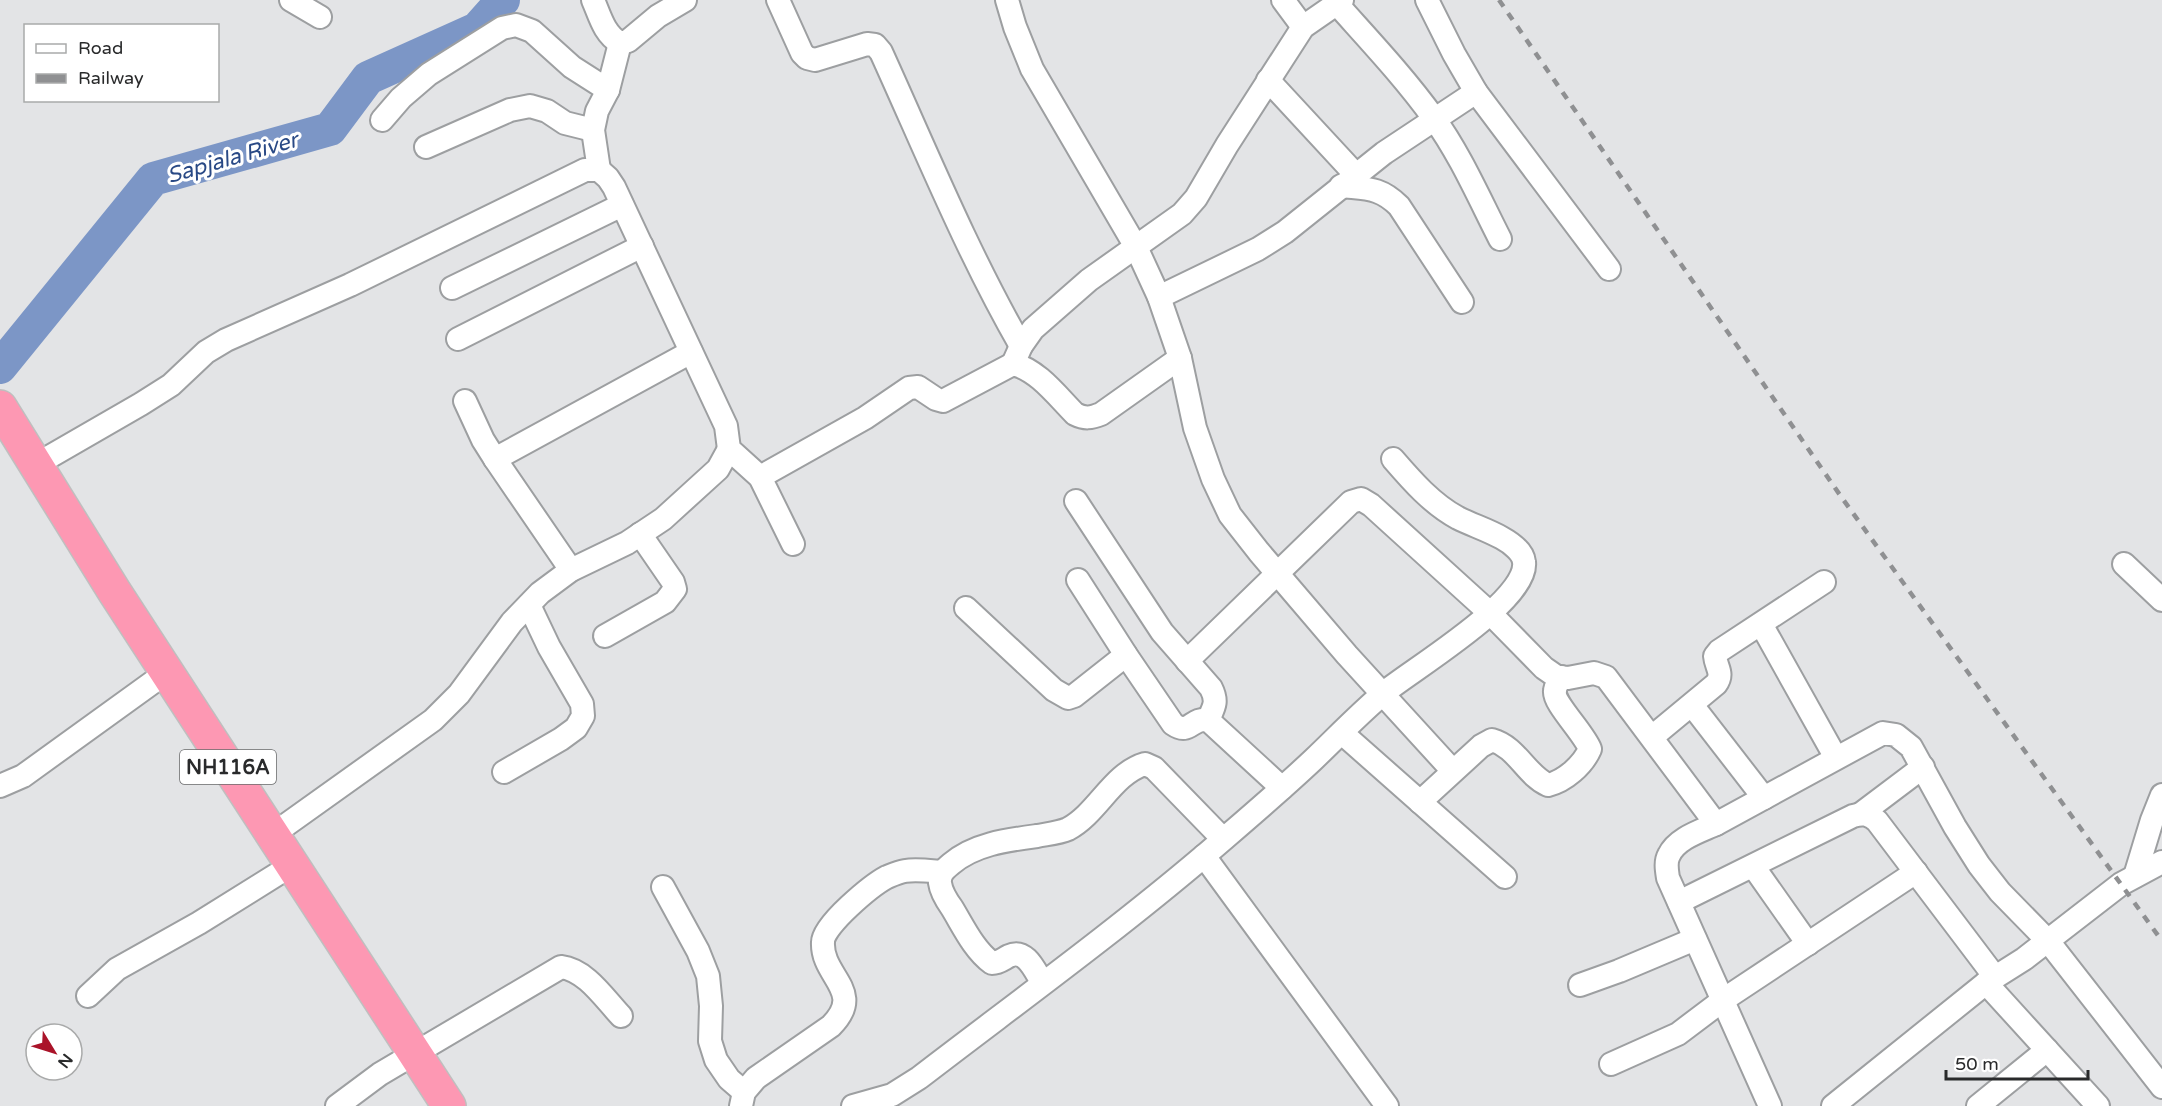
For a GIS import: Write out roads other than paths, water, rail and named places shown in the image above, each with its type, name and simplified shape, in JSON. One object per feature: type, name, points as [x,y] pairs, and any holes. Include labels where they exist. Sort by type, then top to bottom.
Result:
[{"type":"highway","name":"NH116A","points":[[6,416],[167,672],[449,1106]]},
{"type":"street","points":[[291,0],[320,17]]},
{"type":"street","points":[[593,0],[604,26],[612,38],[620,43],[628,41],[658,16],[685,0]]},
{"type":"street","points":[[778,0],[802,53],[807,58],[814,60],[867,44],[875,45],[881,52],[1022,366],[1033,373],[1075,414],[1092,418],[1101,414],[1180,358]]},
{"type":"street","points":[[1007,0],[1032,69],[1136,247],[1159,297],[1180,358],[1195,428],[1217,488],[1230,515],[1347,655],[1453,771]]},
{"type":"street","points":[[1283,0],[1303,27]]},
{"type":"street","points":[[1427,0],[1476,92],[1610,269]]},
{"type":"street","points":[[760,477],[865,418],[909,388],[918,387],[943,401],[1017,355],[1034,329],[1089,280],[1182,214],[1196,198],[1303,27],[1340,2],[1434,118],[1459,157],[1500,239]]},
{"type":"street","points":[[382,120],[401,98],[429,74],[502,28],[516,25],[532,31],[572,67],[608,90]]},
{"type":"street","points":[[598,170],[593,130],[597,111],[608,90],[620,43]]},
{"type":"street","points":[[1268,80],[1348,181],[1378,190],[1389,196],[1404,213],[1462,302]]},
{"type":"street","points":[[1159,297],[1257,249],[1285,232],[1348,181],[1434,118],[1476,92]]},
{"type":"street","points":[[426,147],[510,110],[530,106],[547,111],[565,123],[593,130]]},
{"type":"street","points":[[37,464],[161,392],[206,352],[226,340],[350,285],[585,170],[598,170],[608,178],[726,426],[729,449],[718,469],[663,519],[627,543],[571,570],[540,593],[512,622],[459,694],[433,720],[272,835]]},
{"type":"street","points":[[452,288],[622,205]]},
{"type":"street","points":[[458,339],[642,246]]},
{"type":"street","points":[[495,459],[691,352]]},
{"type":"street","points":[[465,401],[483,440],[571,570]]},
{"type":"street","points":[[729,449],[760,477],[793,544]]},
{"type":"street","points":[[853,1106],[892,1095],[910,1084],[1204,856],[1282,788],[1383,693],[1467,634],[1491,614],[1514,589],[1524,573],[1524,560],[1516,547],[1503,538],[1457,518],[1439,506],[1393,459]]},
{"type":"street","points":[[1187,661],[1247,600],[1351,502],[1361,500],[1371,506],[1491,614],[1544,668],[1561,677],[1568,678],[1594,673],[1606,677],[1716,824]]},
{"type":"street","points":[[1076,501],[1140,602],[1162,632],[1211,688],[1215,697],[1215,705],[1208,720]]},
{"type":"street","points":[[605,636],[665,602],[675,589],[674,582],[640,534]]},
{"type":"street","points":[[2124,564],[2162,600]]},
{"type":"street","points":[[1078,580],[1173,724],[1184,729],[1202,719],[1208,720],[1282,788]]},
{"type":"street","points":[[1652,737],[1716,684],[1720,678],[1720,670],[1715,656],[1719,651],[1824,582]]},
{"type":"street","points":[[504,772],[561,739],[576,728],[583,716],[582,704],[549,647],[529,605]]},
{"type":"street","points":[[966,608],[1054,690],[1068,698],[1074,696],[1126,655]]},
{"type":"street","points":[[1761,624],[1836,758]]},
{"type":"street","points":[[0,786],[23,776],[167,672]]},
{"type":"street","points":[[1420,802],[1481,746],[1492,740],[1502,743],[1539,780],[1548,785],[1563,779],[1586,758],[1590,749],[1581,731],[1556,700],[1554,692],[1561,677]]},
{"type":"street","points":[[1692,705],[1764,798]]},
{"type":"street","points":[[1342,733],[1505,877]]},
{"type":"street","points":[[1770,1106],[1668,878],[1669,854],[1680,842],[1884,733],[1904,739],[1923,766],[1955,827],[1979,865],[2000,892],[2048,941],[2162,1087]]},
{"type":"street","points":[[1042,982],[1024,956],[1019,953],[992,963],[969,937],[946,898],[940,883],[942,872],[958,858],[978,848],[1006,840],[1068,829],[1125,774],[1136,766],[1144,764],[1154,768],[1223,839]]},
{"type":"street","points":[[1679,902],[1862,813],[1923,766]]},
{"type":"street","points":[[2135,876],[2162,795]]},
{"type":"street","points":[[1862,813],[1870,815],[1877,821],[1916,872],[1991,980],[2047,1050],[2098,1106]]},
{"type":"street","points":[[1204,856],[1387,1106]]},
{"type":"street","points":[[1833,1106],[1991,980],[2048,941],[2121,884],[2162,862]]},
{"type":"street","points":[[88,996],[117,969],[292,865]]},
{"type":"street","points":[[1753,866],[1808,944]]},
{"type":"street","points":[[663,887],[698,951],[708,976],[711,1006],[710,1041],[716,1060],[742,1099],[756,1078],[831,1026],[842,1015],[846,1005],[844,996],[824,954],[822,941],[827,930],[869,891],[888,877],[905,871],[942,872]]},
{"type":"street","points":[[1611,1064],[1678,1034],[1722,1000],[1916,872]]},
{"type":"street","points":[[1580,985],[1695,939]]},
{"type":"street","points":[[337,1106],[380,1074],[561,967],[572,968],[583,975],[621,1016]]},
{"type":"street","points":[[1978,1106],[2047,1050]]},
{"type":"waterway","name":"Sapjala River","points":[[0,367],[153,179],[330,129],[368,78],[477,29],[503,0]]},
{"type":"railway","points":[[1499,0],[1842,498],[2162,941]]}]
